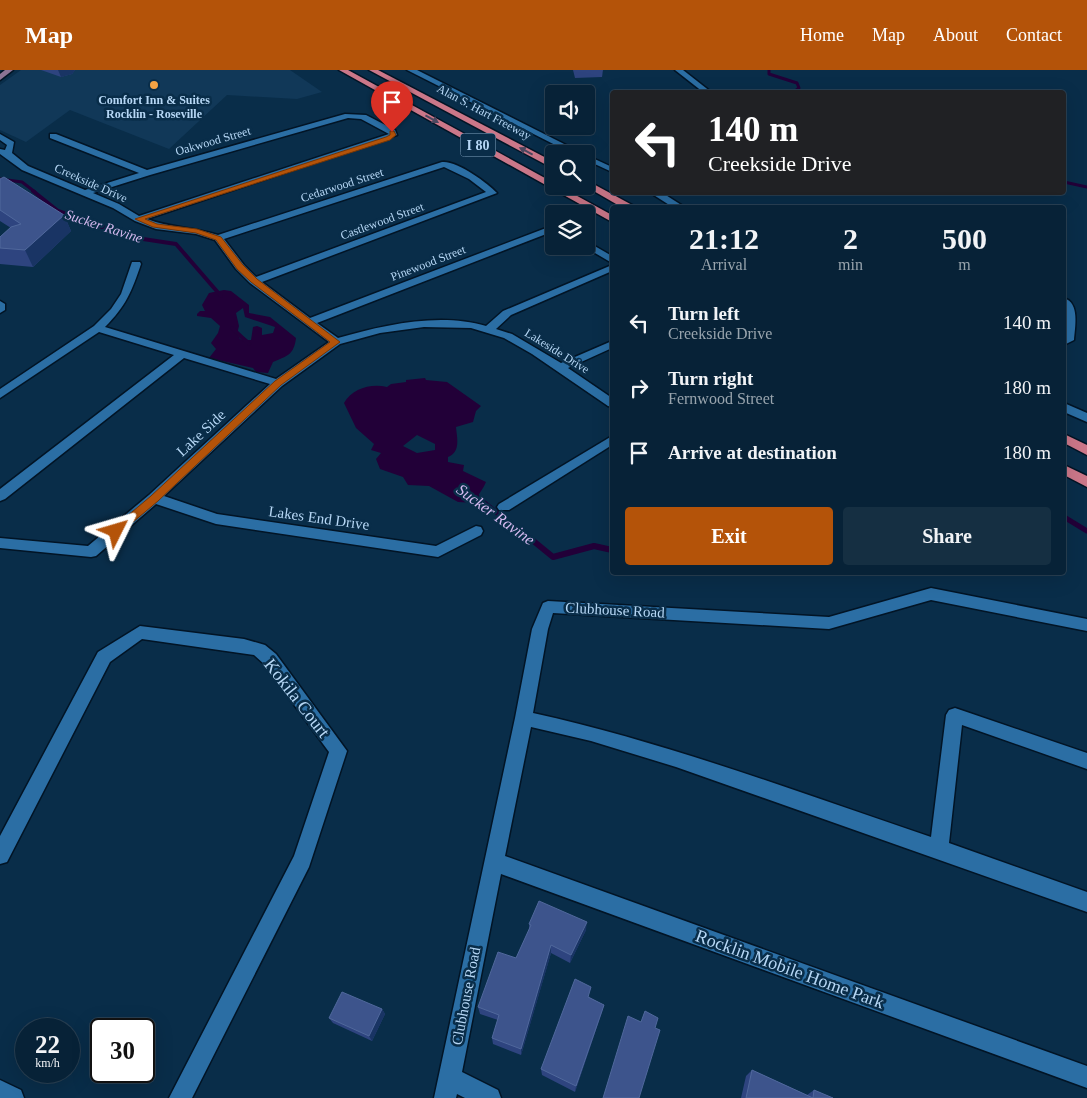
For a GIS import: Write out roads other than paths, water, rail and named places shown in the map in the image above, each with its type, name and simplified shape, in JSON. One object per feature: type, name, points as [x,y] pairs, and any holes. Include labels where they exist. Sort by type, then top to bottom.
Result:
[{"type":"highway","name":"I 80","points":[[343,70],[610,218]]},
{"type":"highway","name":"Alan S. Hart Freeway","points":[[373,70],[545,161]]},
{"type":"highway","points":[[595,189],[625,205]]},
{"type":"highway","points":[[1066,439],[1087,451]]},
{"type":"highway","points":[[1066,470],[1087,482]]},
{"type":"main road","points":[[0,78],[9,70]]},
{"type":"street","points":[[411,70],[562,145]]},
{"type":"street","points":[[679,70],[704,90]]},
{"type":"street","name":"Oakwood Street","points":[[86,193],[148,173],[348,116],[363,117],[392,132],[393,135],[138,219]]},
{"type":"street","name":"Creekside Drive","points":[[0,136],[11,144],[4,152],[25,168],[116,206],[138,219],[156,226],[197,231],[218,238]]},
{"type":"street","points":[[53,136],[148,173]]},
{"type":"street","points":[[597,162],[610,159]]},
{"type":"street","points":[[597,162],[610,169]]},
{"type":"street","name":"Cedarwood Street","points":[[218,238],[445,164],[472,177]]},
{"type":"street","name":"Castlewood Street","points":[[254,280],[493,193],[472,177]]},
{"type":"street","points":[[658,195],[677,205]]},
{"type":"street","name":"Pinewood Street","points":[[311,321],[545,231]]},
{"type":"street","points":[[218,238],[240,267],[254,280],[270,294],[311,321],[336,342]]},
{"type":"street","points":[[595,250],[610,259]]},
{"type":"street","points":[[0,394],[98,328],[115,311],[126,294],[136,264]]},
{"type":"street","points":[[488,330],[507,313],[610,269]]},
{"type":"street","points":[[0,304],[0,310]]},
{"type":"street","points":[[1066,305],[1071,316],[1068,340],[1066,341]]},
{"type":"street","name":"Lakeside Drive","points":[[336,342],[379,330],[424,324],[472,325],[508,336],[536,352],[610,402]]},
{"type":"street","points":[[98,328],[181,355],[278,383]]},
{"type":"street","name":"Lake Side","points":[[0,543],[91,552],[154,498],[278,383],[336,342]]},
{"type":"street","points":[[560,368],[610,345]]},
{"type":"street","points":[[0,496],[181,355]]},
{"type":"street","points":[[1066,407],[1087,418]]},
{"type":"street","points":[[504,507],[610,441]]},
{"type":"street","name":"Lakes End Drive","points":[[154,498],[216,519],[438,552],[476,531]]},
{"type":"street","name":"Clubhouse Road","points":[[447,1088],[524,718],[540,629],[548,607],[829,623],[931,594],[1087,625]]},
{"type":"street","name":"Kokila Court","points":[[0,854],[104,657],[140,632],[244,646],[259,650],[275,666],[338,751],[302,860],[180,1098]]},
{"type":"street","points":[[939,849],[955,715],[1087,761]]},
{"type":"street","points":[[524,718],[591,733],[676,759],[1087,902]]},
{"type":"street","name":"Rocklin Mobile Home Park","points":[[493,861],[1087,1077]]},
{"type":"street","points":[[447,1088],[490,1098]]},
{"type":"street","points":[[0,1091],[13,1098]]},
{"type":"waterway","points":[[769,70],[769,74],[797,83],[799,88],[796,90]]},
{"type":"waterway","name":"Sucker Ravine","points":[[0,179],[22,182],[35,192]]},
{"type":"waterway","points":[[1066,182],[1087,187]]},
{"type":"waterway","name":"Sucker Ravine","points":[[33,191],[58,211],[130,237],[176,244],[221,296]]},
{"type":"waterway","name":"Sucker Ravine","points":[[232,328],[249,344]]},
{"type":"waterway","name":"Sucker Ravine","points":[[472,493],[532,541]]},
{"type":"waterway","name":"Sucker Ravine","points":[[1066,518],[1087,531]]},
{"type":"waterway","name":"Sucker Ravine","points":[[531,539],[553,557],[594,546],[610,550]]},
{"type":"place","name":"Comfort Inn & Suites Rocklin - Roseville","points":[[154,85]]}]
